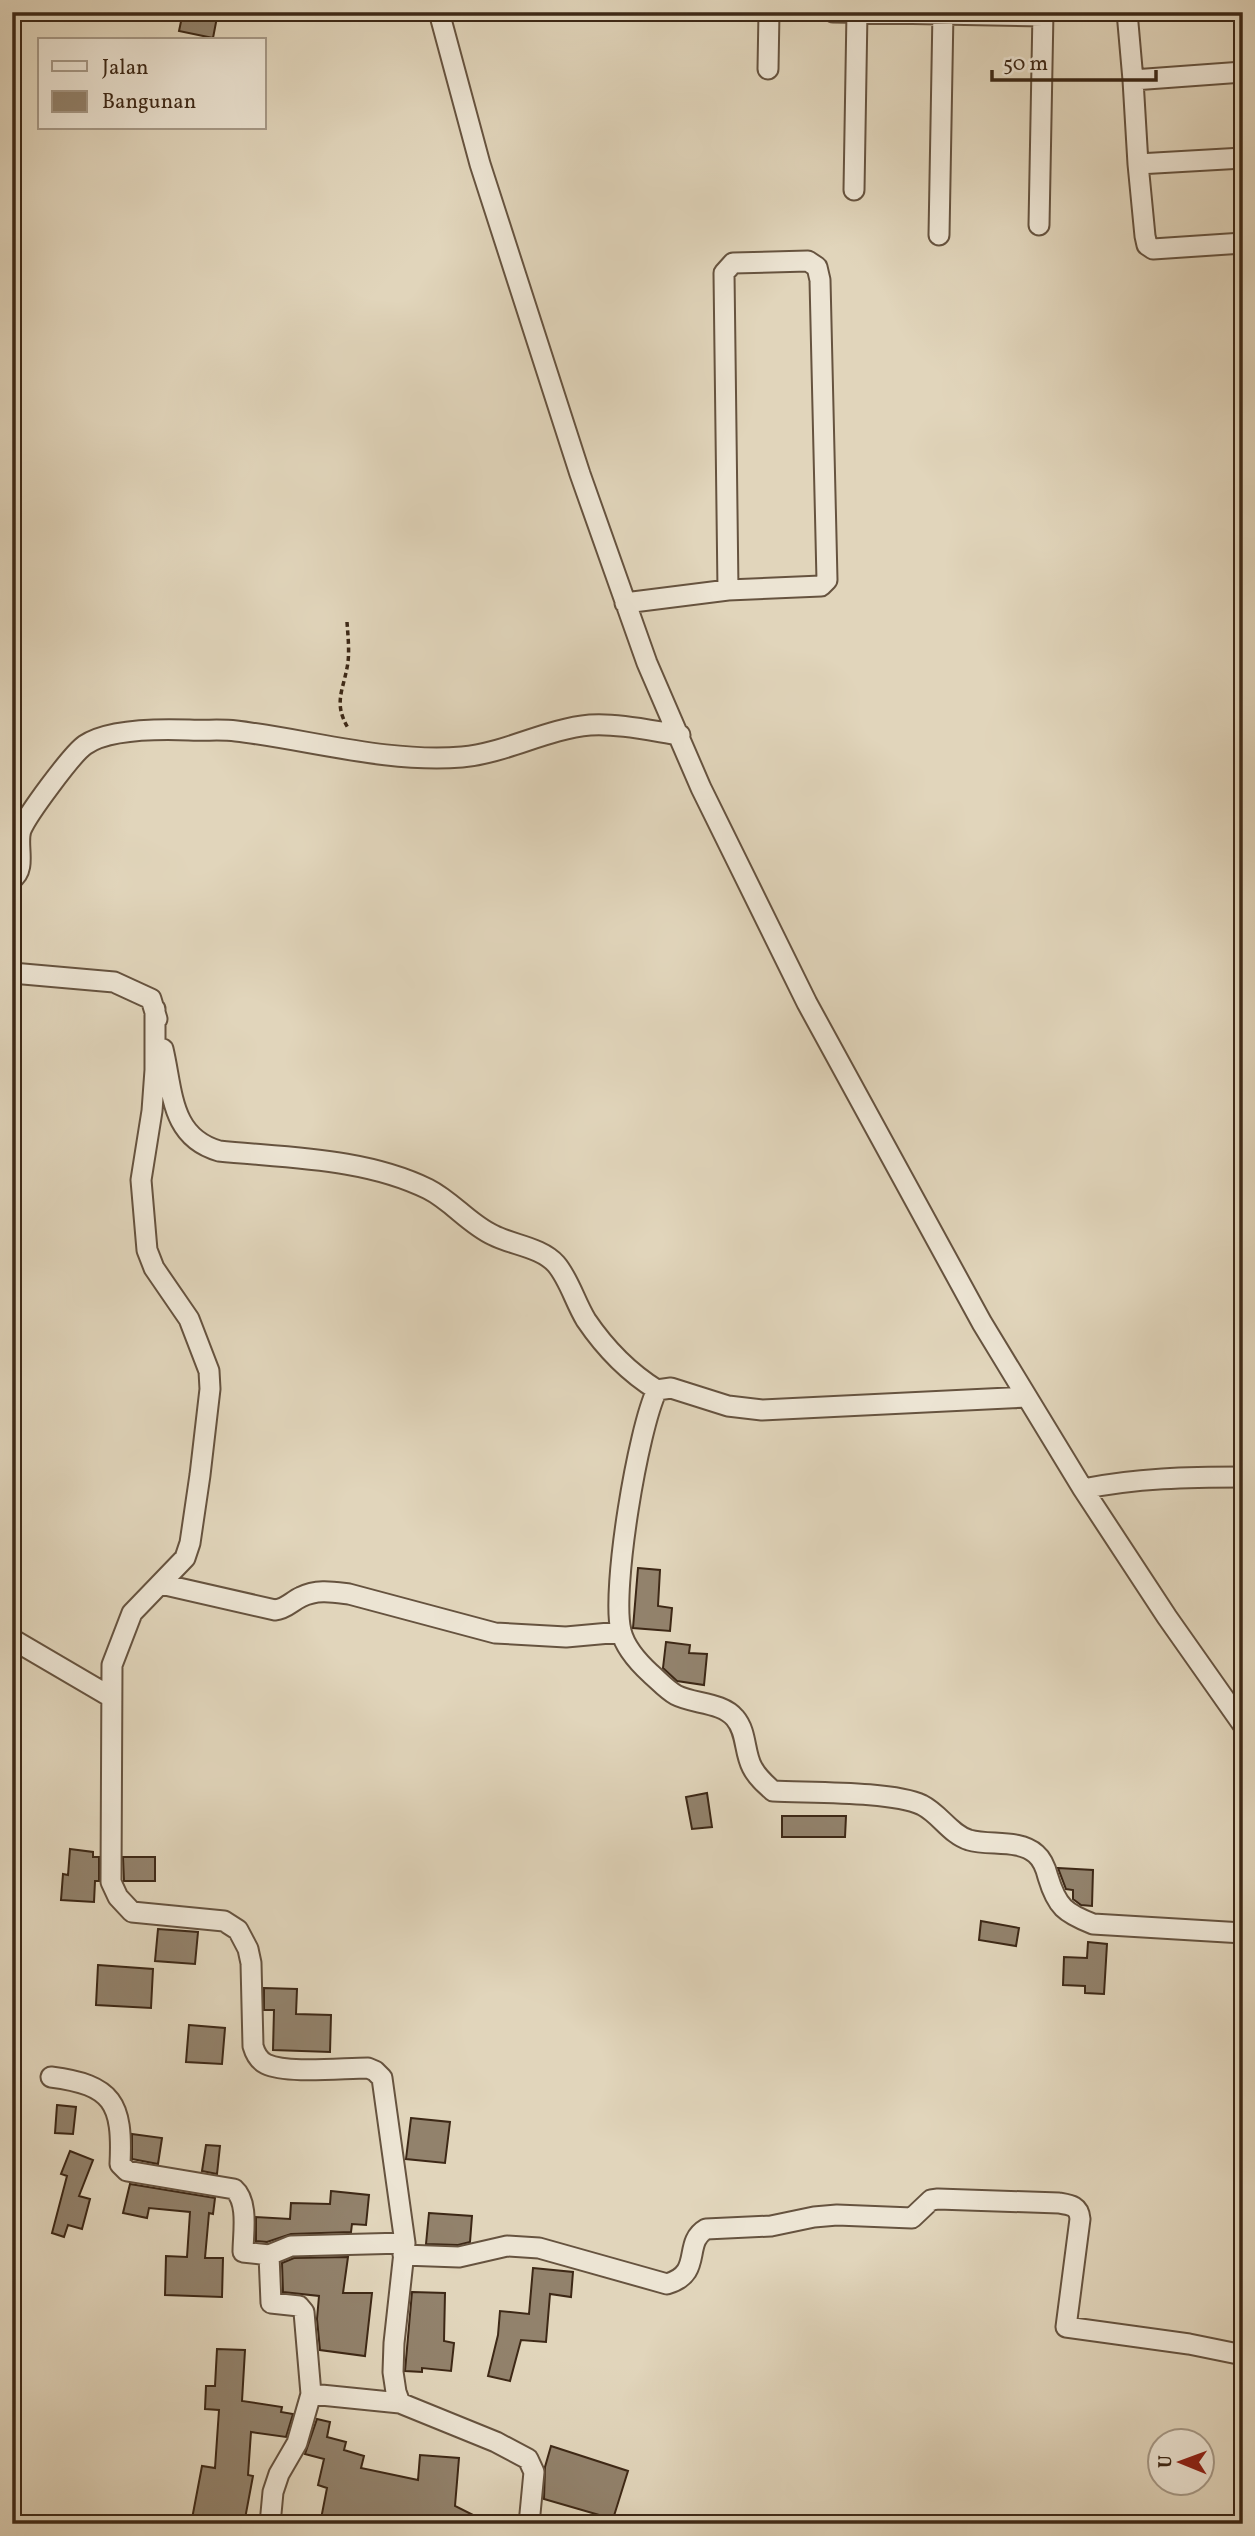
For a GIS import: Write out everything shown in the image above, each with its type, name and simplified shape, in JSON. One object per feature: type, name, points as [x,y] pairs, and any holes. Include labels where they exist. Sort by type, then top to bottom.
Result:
[{"type":"street","points":[[768,69],[769,12]]},
{"type":"street","points":[[833,12],[1043,14],[1039,225]]},
{"type":"street","points":[[854,190],[857,12]]},
{"type":"street","points":[[1127,12],[1147,245],[1153,249],[1243,243]]},
{"type":"street","points":[[436,13],[525,311],[647,663],[701,788],[807,1003],[982,1323],[1083,1489],[1167,1618],[1243,1725]]},
{"type":"street","points":[[940,235],[943,13]]},
{"type":"street","points":[[1133,79],[1243,72]]},
{"type":"street","points":[[1138,164],[1243,158]]},
{"type":"street","points":[[625,603],[728,590],[821,586],[827,580],[820,280],[817,267],[808,261],[733,263],[724,273],[728,590]]},
{"type":"street","points":[[12,880],[20,868],[20,833],[27,817],[85,745],[131,732],[214,729],[404,757],[462,757],[496,751],[593,725],[680,735]]},
{"type":"street","points":[[12,973],[114,982],[151,999],[173,1101],[188,1135],[204,1147],[219,1151],[340,1163],[394,1176],[429,1190],[491,1235],[541,1253],[555,1263],[586,1319],[616,1358],[638,1378],[657,1390],[671,1388],[728,1406],[762,1410],[1027,1397]]},
{"type":"street","points":[[155,1009],[152,1111],[141,1180],[147,1250],[154,1268],[189,1319],[209,1371],[209,1389],[190,1543],[185,1558],[132,1613],[112,1665],[111,1882],[118,1897],[132,1912],[224,1921],[238,1930],[248,1948],[251,1964],[253,2046],[256,2055],[265,2063],[285,2068],[368,2068],[382,2078],[404,2249],[393,2372],[400,2403]]},
{"type":"street","points":[[657,1390],[636,1468],[618,1589],[621,1632],[629,1650],[639,1663],[666,1687],[687,1699],[717,1707],[733,1715],[741,1726],[751,1766],[762,1781],[774,1791],[892,1797],[920,1804],[938,1815],[958,1835],[969,1840],[1008,1844],[1035,1852],[1042,1860],[1053,1894],[1060,1906],[1072,1916],[1093,1924],[1243,1933]]},
{"type":"street","points":[[1083,1489],[1122,1481],[1243,1477]]},
{"type":"street","points":[[161,1584],[275,1609],[283,1609],[309,1593],[326,1591],[349,1594],[495,1633],[566,1637],[621,1632]]},
{"type":"street","points":[[12,1639],[111,1697]]},
{"type":"street","points":[[51,2077],[76,2080],[93,2087],[106,2095],[116,2107],[121,2121],[120,2164],[127,2171],[234,2189],[242,2198],[243,2252],[270,2255],[291,2246],[404,2249],[459,2257],[507,2246],[539,2248],[667,2284],[678,2281],[687,2273],[695,2243],[706,2228],[771,2226],[837,2215],[912,2218],[931,2200],[938,2199],[1059,2203],[1074,2206],[1080,2212],[1066,2327],[1189,2344],[1243,2355]]},
{"type":"street","points":[[270,2255],[271,2303],[299,2306],[304,2312],[310,2394],[297,2443],[279,2474],[271,2504],[270,2524]]},
{"type":"street","points":[[310,2394],[400,2403],[496,2442],[528,2459],[534,2472],[529,2524]]},
{"type":"path","points":[[347,622],[348,666],[340,691],[340,714],[350,733],[366,752]]},
{"type":"building","points":[[183,12],[218,12],[213,38],[179,31]]},
{"type":"building","points":[[638,1568],[660,1570],[658,1606],[672,1608],[670,1631],[633,1628]]},
{"type":"building","points":[[666,1642],[690,1645],[689,1653],[707,1654],[704,1685],[677,1681],[663,1668]]},
{"type":"building","points":[[707,1793],[712,1827],[692,1829],[686,1797]]},
{"type":"building","points":[[782,1816],[846,1816],[845,1837],[782,1837]]},
{"type":"building","points":[[70,1849],[93,1852],[93,1857],[99,1857],[99,1881],[95,1881],[94,1902],[61,1900],[63,1874],[68,1875]]},
{"type":"building","points":[[123,1857],[155,1857],[155,1881],[124,1881]]},
{"type":"building","points":[[1058,1868],[1093,1870],[1092,1906],[1081,1905],[1073,1899],[1073,1890],[1066,1889]]},
{"type":"building","points":[[981,1921],[1019,1928],[1016,1946],[979,1940]]},
{"type":"building","points":[[158,1929],[198,1932],[195,1964],[155,1961]]},
{"type":"building","points":[[1088,1942],[1107,1944],[1104,1994],[1085,1993],[1085,1986],[1063,1985],[1064,1957],[1087,1958]]},
{"type":"building","points":[[98,1965],[153,1969],[151,2008],[96,2005]]},
{"type":"building","points":[[264,1988],[297,1989],[296,2014],[331,2015],[330,2052],[273,2050],[274,2010],[264,2010]]},
{"type":"building","points":[[189,2025],[225,2028],[222,2064],[186,2062]]},
{"type":"building","points":[[57,2105],[76,2107],[73,2134],[55,2133]]},
{"type":"building","points":[[411,2118],[450,2122],[445,2163],[406,2159]]},
{"type":"building","points":[[132,2134],[162,2138],[158,2164],[132,2159]]},
{"type":"building","points":[[206,2145],[220,2146],[217,2174],[202,2171]]},
{"type":"building","points":[[70,2151],[93,2160],[79,2196],[90,2199],[82,2229],[68,2225],[64,2237],[52,2233],[67,2176],[61,2174]]},
{"type":"building","points":[[130,2184],[215,2198],[213,2214],[209,2213],[205,2258],[223,2258],[222,2297],[165,2295],[166,2256],[187,2257],[190,2212],[149,2208],[147,2218],[123,2213]]},
{"type":"building","points":[[331,2191],[369,2195],[366,2225],[352,2224],[351,2232],[291,2234],[267,2242],[256,2241],[256,2217],[290,2219],[291,2203],[330,2204]]},
{"type":"building","points":[[429,2213],[472,2216],[470,2242],[458,2245],[426,2244]]},
{"type":"building","points":[[348,2257],[343,2293],[372,2293],[365,2356],[320,2350],[317,2319],[319,2296],[283,2292],[282,2263],[294,2258]]},
{"type":"building","points":[[533,2268],[573,2272],[571,2297],[550,2294],[546,2342],[521,2340],[510,2381],[488,2376],[498,2335],[500,2311],[529,2314]]},
{"type":"building","points":[[412,2292],[445,2293],[444,2341],[454,2343],[451,2371],[422,2368],[422,2372],[405,2371]]},
{"type":"building","points":[[217,2349],[245,2350],[242,2401],[282,2407],[281,2412],[293,2414],[286,2437],[251,2432],[248,2475],[253,2476],[244,2524],[191,2524],[202,2466],[215,2468],[219,2410],[205,2409],[206,2386],[215,2386]]},
{"type":"building","points":[[317,2419],[330,2422],[327,2437],[346,2442],[344,2450],[364,2456],[361,2468],[418,2480],[420,2455],[459,2458],[455,2506],[491,2524],[320,2524],[327,2488],[318,2485],[324,2459],[305,2454]]},
{"type":"building","points":[[551,2446],[628,2471],[613,2519],[544,2499],[545,2467]]}]
